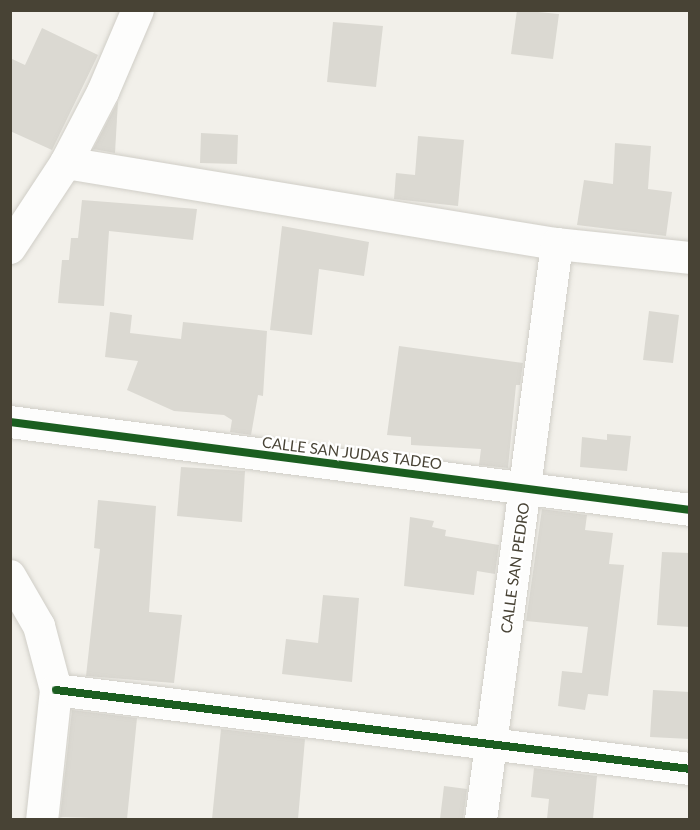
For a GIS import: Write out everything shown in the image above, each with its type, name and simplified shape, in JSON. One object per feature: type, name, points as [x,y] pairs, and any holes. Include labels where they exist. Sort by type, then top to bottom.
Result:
[{"type":"street","points":[[10,248],[66,163],[103,92],[131,12]]},
{"type":"street","points":[[66,163],[557,244],[690,258]]},
{"type":"street","name":"CALLE SAN PEDRO","points":[[481,819],[557,244]]},
{"type":"street","name":"CALLE SAN JUDAS TADEO","points":[[10,422],[690,510]]},
{"type":"street","points":[[10,576],[39,626],[56,690],[42,819]]},
{"type":"street","points":[[56,690],[690,769]]},
{"type":"building","points":[[517,10],[559,14],[553,59],[511,54]]},
{"type":"building","points":[[333,22],[383,26],[376,87],[327,82]]},
{"type":"building","points":[[42,28],[98,55],[52,150],[10,131],[10,58],[25,65]]},
{"type":"building","points":[[118,101],[115,153],[93,149]]},
{"type":"building","points":[[201,133],[238,135],[237,164],[200,163]]},
{"type":"building","points":[[418,136],[464,140],[458,206],[394,199],[396,173],[415,175]]},
{"type":"building","points":[[615,143],[651,146],[648,189],[672,192],[666,236],[577,225],[584,180],[613,184]]},
{"type":"building","points":[[82,200],[197,209],[193,240],[109,231],[104,306],[58,303],[62,260],[69,260],[71,238],[78,238]]},
{"type":"building","points":[[282,226],[369,242],[364,276],[319,269],[312,335],[270,330]]},
{"type":"building","points":[[649,311],[679,315],[673,363],[643,360]]},
{"type":"building","points":[[110,312],[132,315],[130,333],[181,339],[183,322],[267,331],[263,396],[258,395],[251,435],[230,432],[232,420],[224,415],[174,411],[127,390],[138,361],[105,357]]},
{"type":"building","points":[[399,346],[523,363],[520,385],[516,385],[508,468],[479,465],[481,449],[411,445],[411,437],[387,435]]},
{"type":"building","points":[[607,434],[631,436],[627,471],[580,467],[582,437],[607,440]]},
{"type":"building","points":[[181,467],[245,471],[242,522],[177,516]]},
{"type":"building","points":[[98,500],[156,506],[149,612],[182,615],[174,683],[86,676],[100,549],[94,548]]},
{"type":"building","points":[[542,509],[587,515],[585,530],[613,533],[609,564],[624,565],[608,696],[588,694],[585,710],[558,706],[562,671],[582,673],[588,627],[526,621]]},
{"type":"building","points":[[410,517],[434,521],[432,527],[446,530],[445,536],[499,545],[495,574],[477,571],[474,595],[404,586]]},
{"type":"building","points":[[662,552],[690,553],[690,627],[657,625]]},
{"type":"building","points":[[323,595],[359,598],[352,682],[282,674],[286,639],[318,643]]},
{"type":"building","points":[[653,690],[690,692],[690,739],[650,737]]},
{"type":"building","points":[[72,710],[137,718],[127,819],[60,817]]},
{"type":"building","points":[[221,729],[305,739],[298,819],[212,819]]},
{"type":"building","points":[[534,768],[597,776],[593,819],[547,819],[549,799],[531,797]]},
{"type":"building","points":[[444,786],[467,789],[463,819],[440,819]]},
{"type":"cycle path","points":[[10,422],[690,510]]},
{"type":"cycle path","points":[[56,690],[690,769]]}]
